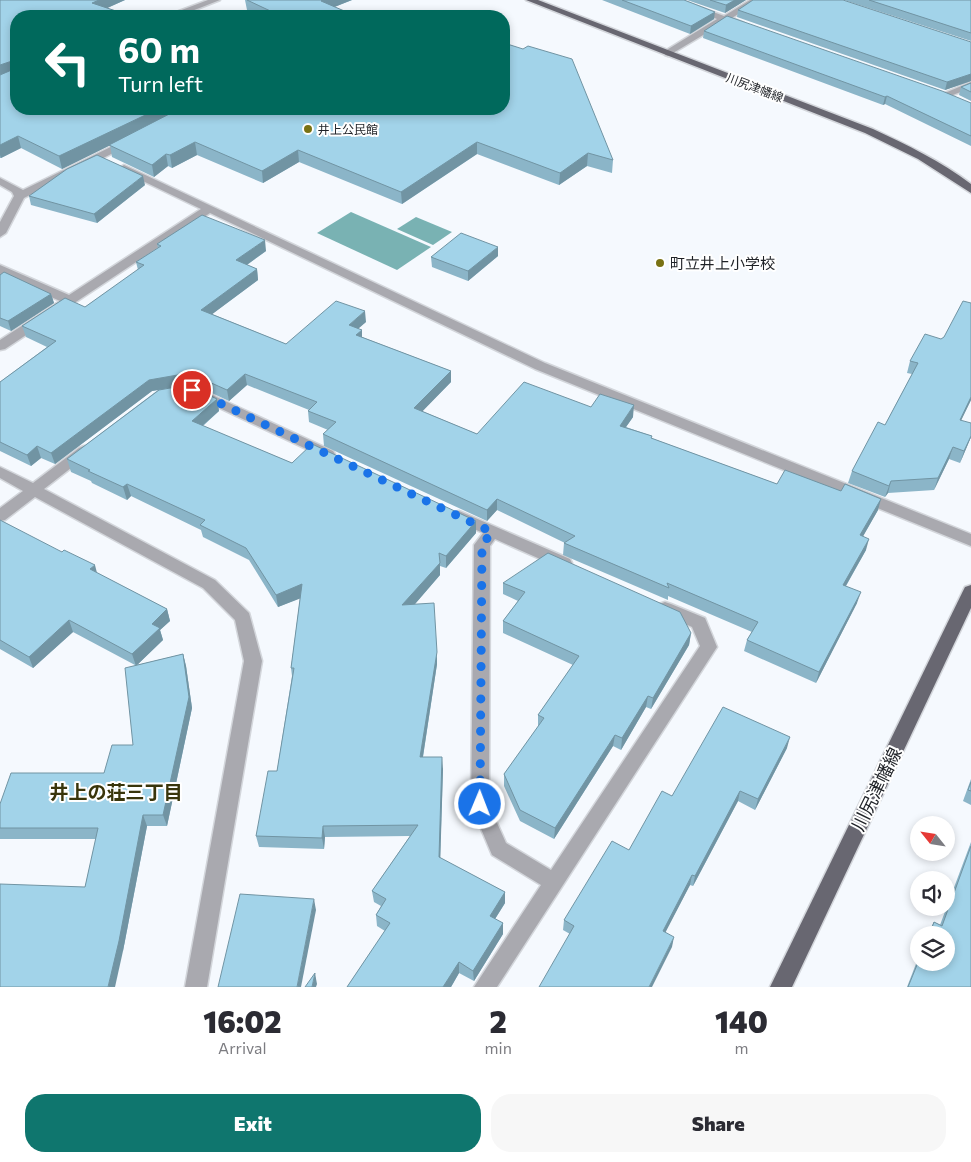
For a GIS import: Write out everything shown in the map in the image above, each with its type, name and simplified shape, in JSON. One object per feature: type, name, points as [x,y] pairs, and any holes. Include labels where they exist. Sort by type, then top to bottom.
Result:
[{"type":"main road","name":"川尻津幡線","points":[[530,0],[869,131],[917,154],[958,179],[971,190]]},
{"type":"main road","name":"川尻津幡線","points":[[780,987],[971,591]]},
{"type":"street","points":[[188,10],[216,0]]},
{"type":"street","points":[[673,0],[752,28]]},
{"type":"street","points":[[668,53],[756,0]]},
{"type":"street","points":[[962,103],[941,93],[971,85]]},
{"type":"street","points":[[0,233],[20,196],[142,134]]},
{"type":"street","points":[[98,156],[540,366],[971,540]]},
{"type":"street","points":[[0,182],[17,190],[20,196]]},
{"type":"street","points":[[0,346],[210,208]]},
{"type":"street","points":[[0,269],[69,300]]},
{"type":"street","points":[[183,391],[192,390],[342,461]]},
{"type":"street","points":[[0,516],[96,443]]},
{"type":"street","points":[[0,472],[209,584],[243,617],[254,661],[196,987]]},
{"type":"street","points":[[448,511],[573,568]]},
{"type":"street","points":[[492,532],[482,545],[480,804],[500,850],[554,882]]},
{"type":"street","points":[[485,987],[709,647],[699,623],[654,603]]},
{"type":"water","points":[[351,212],[431,247],[397,270],[317,233]]},
{"type":"water","points":[[416,217],[452,232],[433,245],[397,229]]},
{"type":"building","points":[[0,0],[99,0],[92,3],[113,10],[10,10],[10,62],[0,65]]},
{"type":"building","points":[[247,0],[322,0],[342,10],[268,10]]},
{"type":"building","points":[[622,0],[684,0],[715,12],[691,26]]},
{"type":"building","points":[[710,0],[735,0],[726,5]]},
{"type":"building","points":[[753,0],[843,0],[971,42],[971,74],[947,82],[738,10]]},
{"type":"building","points":[[869,0],[971,0],[971,33]]},
{"type":"building","points":[[727,16],[942,91],[971,103],[971,136],[887,96],[885,97],[704,31]]},
{"type":"building","points":[[510,45],[523,49],[528,46],[572,59],[613,160],[588,153],[560,173],[477,142],[401,192],[298,150],[262,171],[195,142],[170,155],[166,154],[152,165],[109,145],[167,115],[510,115]]},
{"type":"building","points":[[10,71],[10,115],[145,115],[59,156],[18,136],[0,145],[0,75]]},
{"type":"building","points":[[971,83],[971,92],[961,87]]},
{"type":"building","points":[[97,155],[143,176],[94,214],[29,196],[67,169]]},
{"type":"building","points":[[202,215],[265,240],[236,260],[257,269],[201,310],[286,344],[336,301],[365,311],[349,325],[362,330],[356,335],[451,371],[414,408],[477,434],[524,382],[591,407],[600,394],[634,405],[620,426],[652,436],[651,438],[777,484],[785,470],[841,491],[845,484],[881,499],[860,535],[869,539],[843,585],[861,592],[819,672],[747,640],[758,622],[667,583],[669,588],[564,543],[575,536],[497,499],[487,510],[323,434],[336,422],[308,411],[317,402],[245,374],[227,390],[189,373],[149,380],[51,453],[37,446],[27,455],[0,442],[0,382],[56,341],[22,326],[65,298],[85,307],[144,265],[136,262],[161,246],[157,244]]},
{"type":"building","points":[[461,233],[498,247],[468,271],[431,257]]},
{"type":"building","points":[[4,272],[51,294],[8,321],[0,318],[0,275]]},
{"type":"building","points":[[963,301],[971,303],[971,397],[960,420],[971,423],[971,436],[964,451],[953,447],[938,478],[891,481],[889,486],[852,471],[878,422],[885,425],[918,363],[910,361],[925,334],[941,339],[944,337]]},
{"type":"building","points":[[187,385],[217,399],[192,421],[292,463],[312,444],[476,521],[446,556],[439,553],[440,563],[402,605],[434,603],[437,652],[420,757],[442,757],[439,857],[505,892],[490,916],[503,923],[473,971],[459,962],[443,987],[347,987],[390,923],[376,915],[386,899],[372,891],[418,825],[323,826],[322,838],[256,836],[268,771],[277,771],[294,668],[291,668],[302,584],[276,595],[246,548],[200,525],[205,520],[127,484],[123,487],[67,459],[159,390]]},
{"type":"building","points":[[0,520],[62,552],[64,550],[95,565],[90,569],[167,609],[152,624],[160,628],[132,654],[69,620],[29,657],[0,640]]},
{"type":"building","points":[[548,553],[680,612],[691,633],[653,698],[648,696],[622,738],[615,735],[555,828],[520,810],[504,774],[544,718],[538,715],[579,656],[503,621],[525,592],[503,583]]},
{"type":"building","points":[[183,654],[189,697],[163,815],[143,815],[119,941],[108,987],[0,987],[0,884],[85,887],[98,828],[0,828],[0,804],[11,773],[104,773],[112,745],[133,745],[125,668]]},
{"type":"building","points":[[723,707],[790,737],[758,799],[740,791],[695,876],[692,875],[663,931],[674,937],[649,987],[539,987],[574,926],[564,920],[612,841],[629,850],[662,791],[672,796]]},
{"type":"building","points":[[971,846],[971,987],[908,987],[915,971],[955,971],[955,926],[942,926],[946,916],[955,916],[955,890]]},
{"type":"building","points":[[240,894],[314,899],[297,987],[218,987]]},
{"type":"building","points":[[934,922],[942,926],[932,926]]},
{"type":"building","points":[[315,973],[312,987],[305,987]]},
{"type":"place","name":"井上公民館","points":[[308,129]]},
{"type":"place","name":"町立井上小学校","points":[[660,263]]},
{"type":"district","name":"井上の荘三丁目","points":[[116,791]]},
{"type":"route","points":[[192,390],[492,532],[482,545],[480,804]]}]
